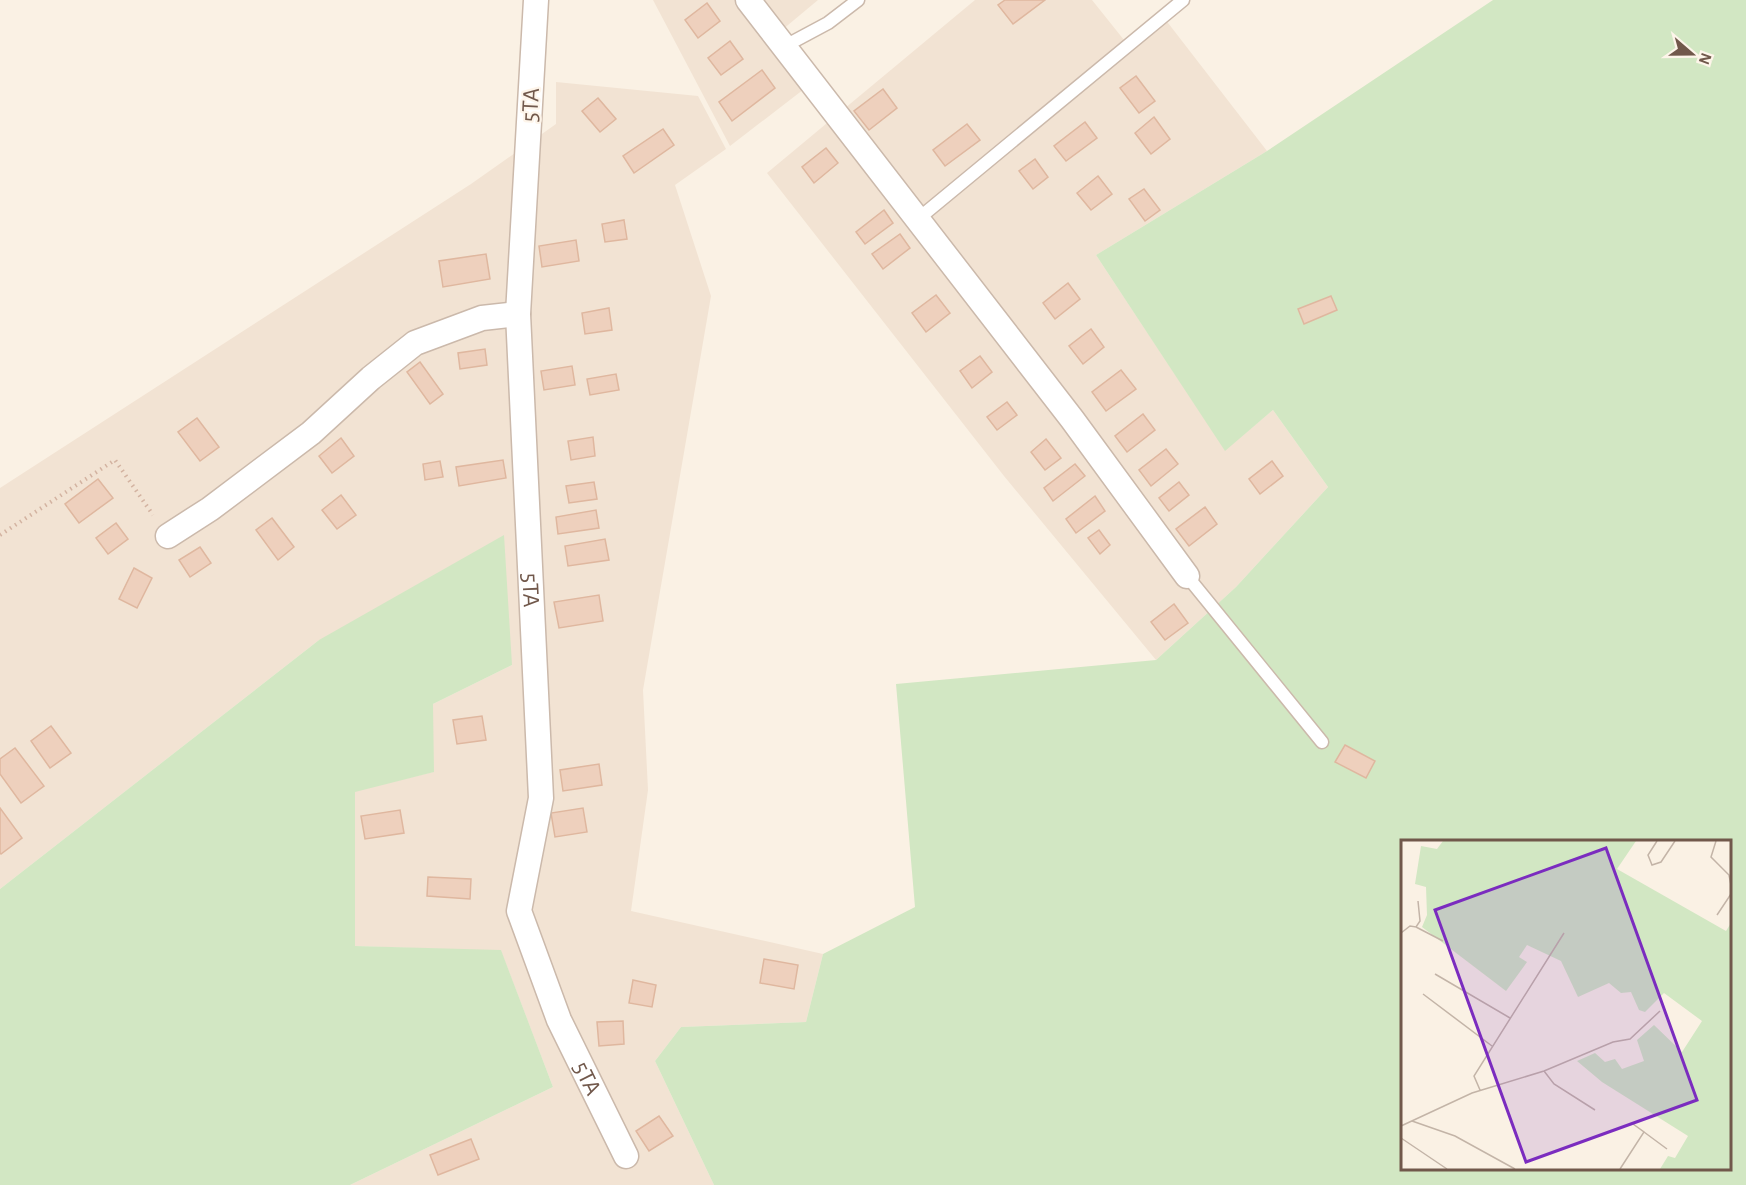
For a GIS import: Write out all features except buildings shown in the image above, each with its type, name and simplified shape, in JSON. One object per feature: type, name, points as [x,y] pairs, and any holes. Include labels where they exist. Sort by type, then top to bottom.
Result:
[{"type":"street","name":"5TA","points":[[536,0],[518,314],[541,798],[519,911],[560,1020],[626,1156]]},
{"type":"street","points":[[748,0],[1072,419],[1187,576]]},
{"type":"street","points":[[168,536],[210,509],[311,434],[370,378],[415,343],[482,318],[518,314]]},
{"type":"lane","points":[[785,46],[828,23],[858,0]]},
{"type":"lane","points":[[918,219],[1182,0]]},
{"type":"lane","points":[[1187,576],[1322,742]]},
{"type":"path","points":[[0,535],[115,460],[168,536]]},
{"type":"shaded area","points":[[653,0],[818,0],[770,40],[808,86],[730,146]]},
{"type":"shaded area","points":[[975,0],[1092,0],[1128,45],[1165,19],[1267,151],[1096,255],[1225,450],[1273,410],[1328,487],[1236,587],[1156,660],[1004,476],[767,173]]},
{"type":"shaded area","points":[[556,82],[698,96],[726,149],[675,185],[711,296],[643,690],[648,790],[631,911],[823,954],[806,1022],[681,1027],[655,1061],[714,1185],[350,1185],[553,1087],[501,951],[355,946],[355,791],[433,772],[433,704],[512,665],[319,640],[0,889],[0,488],[471,184],[556,124]]},
{"type":"green space","points":[[1493,0],[1746,0],[1746,1185],[714,1185],[655,1061],[681,1027],[806,1022],[823,954],[915,907],[896,684],[1156,660],[1236,587],[1328,487],[1273,410],[1225,451],[1096,255],[1267,151]]},
{"type":"green space","points":[[504,535],[512,665],[433,704],[434,772],[355,792],[355,946],[501,950],[553,1087],[350,1185],[0,1185],[0,889],[319,640]]}]
